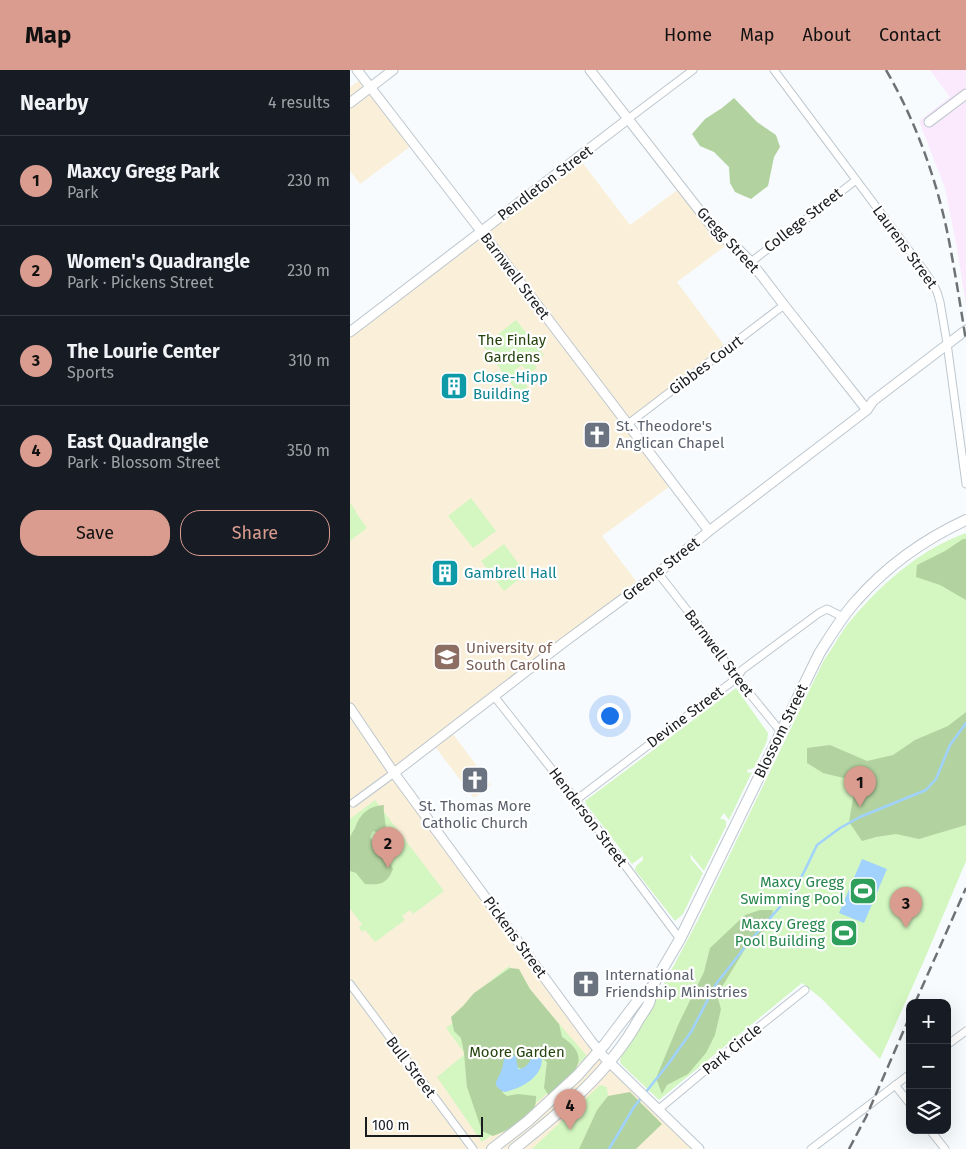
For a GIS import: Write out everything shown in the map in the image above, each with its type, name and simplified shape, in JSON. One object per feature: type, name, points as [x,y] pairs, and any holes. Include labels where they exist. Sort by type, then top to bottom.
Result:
[{"type":"main road","name":"Blossom Street","points":[[514,1149],[570,1102],[609,1062],[636,1026],[649,1002],[652,988],[680,938],[819,654],[843,617],[856,600],[887,570],[930,538],[966,520]]},
{"type":"main road","name":"Blossom Street","points":[[492,1149],[528,1121],[578,1075],[639,999],[652,988]]},
{"type":"street","name":"Barnwell Street","points":[[357,70],[709,531]]},
{"type":"street","points":[[350,103],[393,70]]},
{"type":"street","name":"Gregg Street","points":[[590,70],[717,233],[751,262],[867,410]]},
{"type":"street","name":"Pendleton Street","points":[[350,332],[693,70]]},
{"type":"street","name":"Laurens Street","points":[[774,70],[932,282],[940,302],[948,344],[966,484]]},
{"type":"street","points":[[929,122],[966,94]]},
{"type":"street","name":"College Street","points":[[751,262],[856,180]]},
{"type":"street","name":"Gibbes Court","points":[[628,424],[784,305]]},
{"type":"street","name":"Greene Street","points":[[353,803],[658,573],[709,531],[867,410],[873,401],[966,330]]},
{"type":"street","name":"Barnwell Street","points":[[658,573],[737,678],[781,732]]},
{"type":"street","name":"Devine Street","points":[[576,800],[737,678],[742,670],[818,614],[827,609],[843,617]]},
{"type":"street","name":"Henderson Street","points":[[494,696],[576,800],[680,938]]},
{"type":"street","name":"Pickens Street","points":[[350,708],[394,773],[599,1051],[699,1149]]},
{"type":"street","name":"Bull Street","points":[[350,984],[473,1149]]},
{"type":"street","name":"Park Circle","points":[[659,1109],[805,990]]},
{"type":"street","points":[[948,1044],[966,1031]]},
{"type":"street","points":[[811,1149],[906,1077]]},
{"type":"street","points":[[895,1085],[906,1099]]},
{"type":"street","points":[[933,1134],[945,1149]]},
{"type":"shaded area","points":[[930,70],[966,70],[966,305],[945,188],[919,121],[950,97]]},
{"type":"shaded area","points":[[364,77],[414,144],[360,184],[350,171],[350,87]]},
{"type":"shaded area","name":"University of South Carolina","points":[[579,158],[630,225],[684,185],[728,244],[677,282],[727,349],[627,424],[673,484],[602,536],[639,585],[450,730],[491,785],[474,798],[433,744],[393,773],[590,1045],[698,1149],[350,1149],[350,332]]},
{"type":"green space","points":[[734,98],[757,122],[776,135],[780,147],[774,157],[768,186],[751,199],[735,192],[730,183],[729,167],[714,152],[700,146],[692,134],[705,119]]},
{"type":"green space","name":"The Finlay Gardens","points":[[516,320],[544,355],[533,363],[537,368],[530,373],[522,365],[515,370],[528,387],[519,394],[483,346]]},
{"type":"green space","points":[[471,498],[496,531],[473,548],[448,516]]},
{"type":"green space","points":[[350,503],[367,528],[350,541]]},
{"type":"green space","points":[[966,533],[966,861],[880,1059],[822,999],[802,983],[659,1100],[621,1064],[621,1057],[656,999],[698,920],[824,660],[847,625],[886,583],[916,559],[948,540]]},
{"type":"green space","points":[[966,539],[966,600],[940,585],[916,577],[917,565],[945,551]]},
{"type":"green space","points":[[504,544],[527,575],[504,591],[481,561]]},
{"type":"green space","points":[[736,688],[768,733],[767,741],[754,768],[747,770],[748,773],[752,772],[729,820],[724,813],[720,819],[726,821],[726,826],[704,871],[690,854],[691,859],[703,873],[683,914],[675,921],[635,870],[636,866],[643,860],[643,856],[632,864],[585,801]]},
{"type":"green space","points":[[966,712],[966,825],[919,839],[896,834],[862,841],[849,822],[856,781],[823,773],[807,763],[807,748],[830,745],[867,761],[893,755],[915,740],[948,726]]},
{"type":"green space","points":[[375,800],[444,891],[413,914],[410,910],[402,916],[405,920],[375,942],[365,930],[362,932],[359,927],[362,924],[350,909],[350,819]]},
{"type":"green space","points":[[384,805],[386,830],[382,834],[373,831],[370,837],[393,869],[386,881],[365,884],[356,873],[350,871],[350,838],[359,819],[365,812],[373,807]]},
{"type":"green space","points":[[760,910],[773,910],[770,926],[748,944],[717,995],[721,1009],[715,1035],[706,1053],[688,1074],[667,1085],[662,1094],[656,1078],[679,1023],[704,972],[710,948],[745,915]]},
{"type":"green space","name":"Moore Garden","points":[[509,966],[587,1056],[540,1100],[482,1142],[437,1077],[465,1054],[446,1028],[489,996],[483,987]]},
{"type":"green space","name":"Moore Garden","points":[[510,968],[519,969],[530,989],[559,1024],[562,1037],[578,1053],[579,1061],[571,1075],[549,1096],[544,1088],[547,1062],[542,1059],[523,1070],[512,1064],[501,1087],[503,1093],[507,1096],[518,1094],[536,1096],[535,1105],[522,1121],[510,1129],[493,1136],[482,1131],[467,1087],[461,1038],[454,1031],[451,1017],[474,993]]},
{"type":"green space","points":[[600,1085],[607,1087],[608,1096],[597,1110],[579,1149],[532,1149]]},
{"type":"green space","points":[[630,1092],[662,1124],[636,1149],[579,1149],[597,1110],[608,1096]]},
{"type":"water","name":"Maxcy Gregg Swimming Pool","points":[[862,859],[887,869],[864,923],[839,913]]},
{"type":"water","points":[[537,1053],[541,1053],[542,1061],[537,1074],[532,1080],[518,1088],[504,1092],[497,1087],[496,1082],[504,1059],[509,1055],[513,1055],[516,1057],[518,1069],[522,1069]]},
{"type":"waterway","points":[[609,1149],[634,1107],[691,1032],[716,984],[749,942],[786,900],[803,874],[817,845],[840,828],[860,817],[926,790],[936,779],[950,745],[966,723]]},
{"type":"railway","points":[[886,70],[908,111],[926,155],[940,201],[950,246],[966,341]]},
{"type":"railway","points":[[917,999],[966,888]]},
{"type":"railway","points":[[849,1149],[866,1117],[906,1025]]},
{"type":"place","name":"Close-Hipp Building","points":[[454,386]]},
{"type":"place","name":"St. Theodore's Anglican Chapel","points":[[597,435]]},
{"type":"place","name":"Gambrell Hall","points":[[445,573]]},
{"type":"place","name":"University of South Carolina","points":[[447,657]]},
{"type":"place","name":"St. Thomas More Catholic Church","points":[[475,780]]},
{"type":"place","name":"Maxcy Gregg Park","points":[[860,807]]},
{"type":"place","name":"Women's Quadrangle","points":[[388,868]]},
{"type":"place","name":"Maxcy Gregg Swimming Pool","points":[[863,891]]},
{"type":"place","name":"The Lourie Center","points":[[906,928]]},
{"type":"place","name":"Maxcy Gregg Pool Building","points":[[844,933]]},
{"type":"place","name":"International Friendship Ministries","points":[[586,984]]},
{"type":"place","name":"East Quadrangle","points":[[570,1130]]}]
